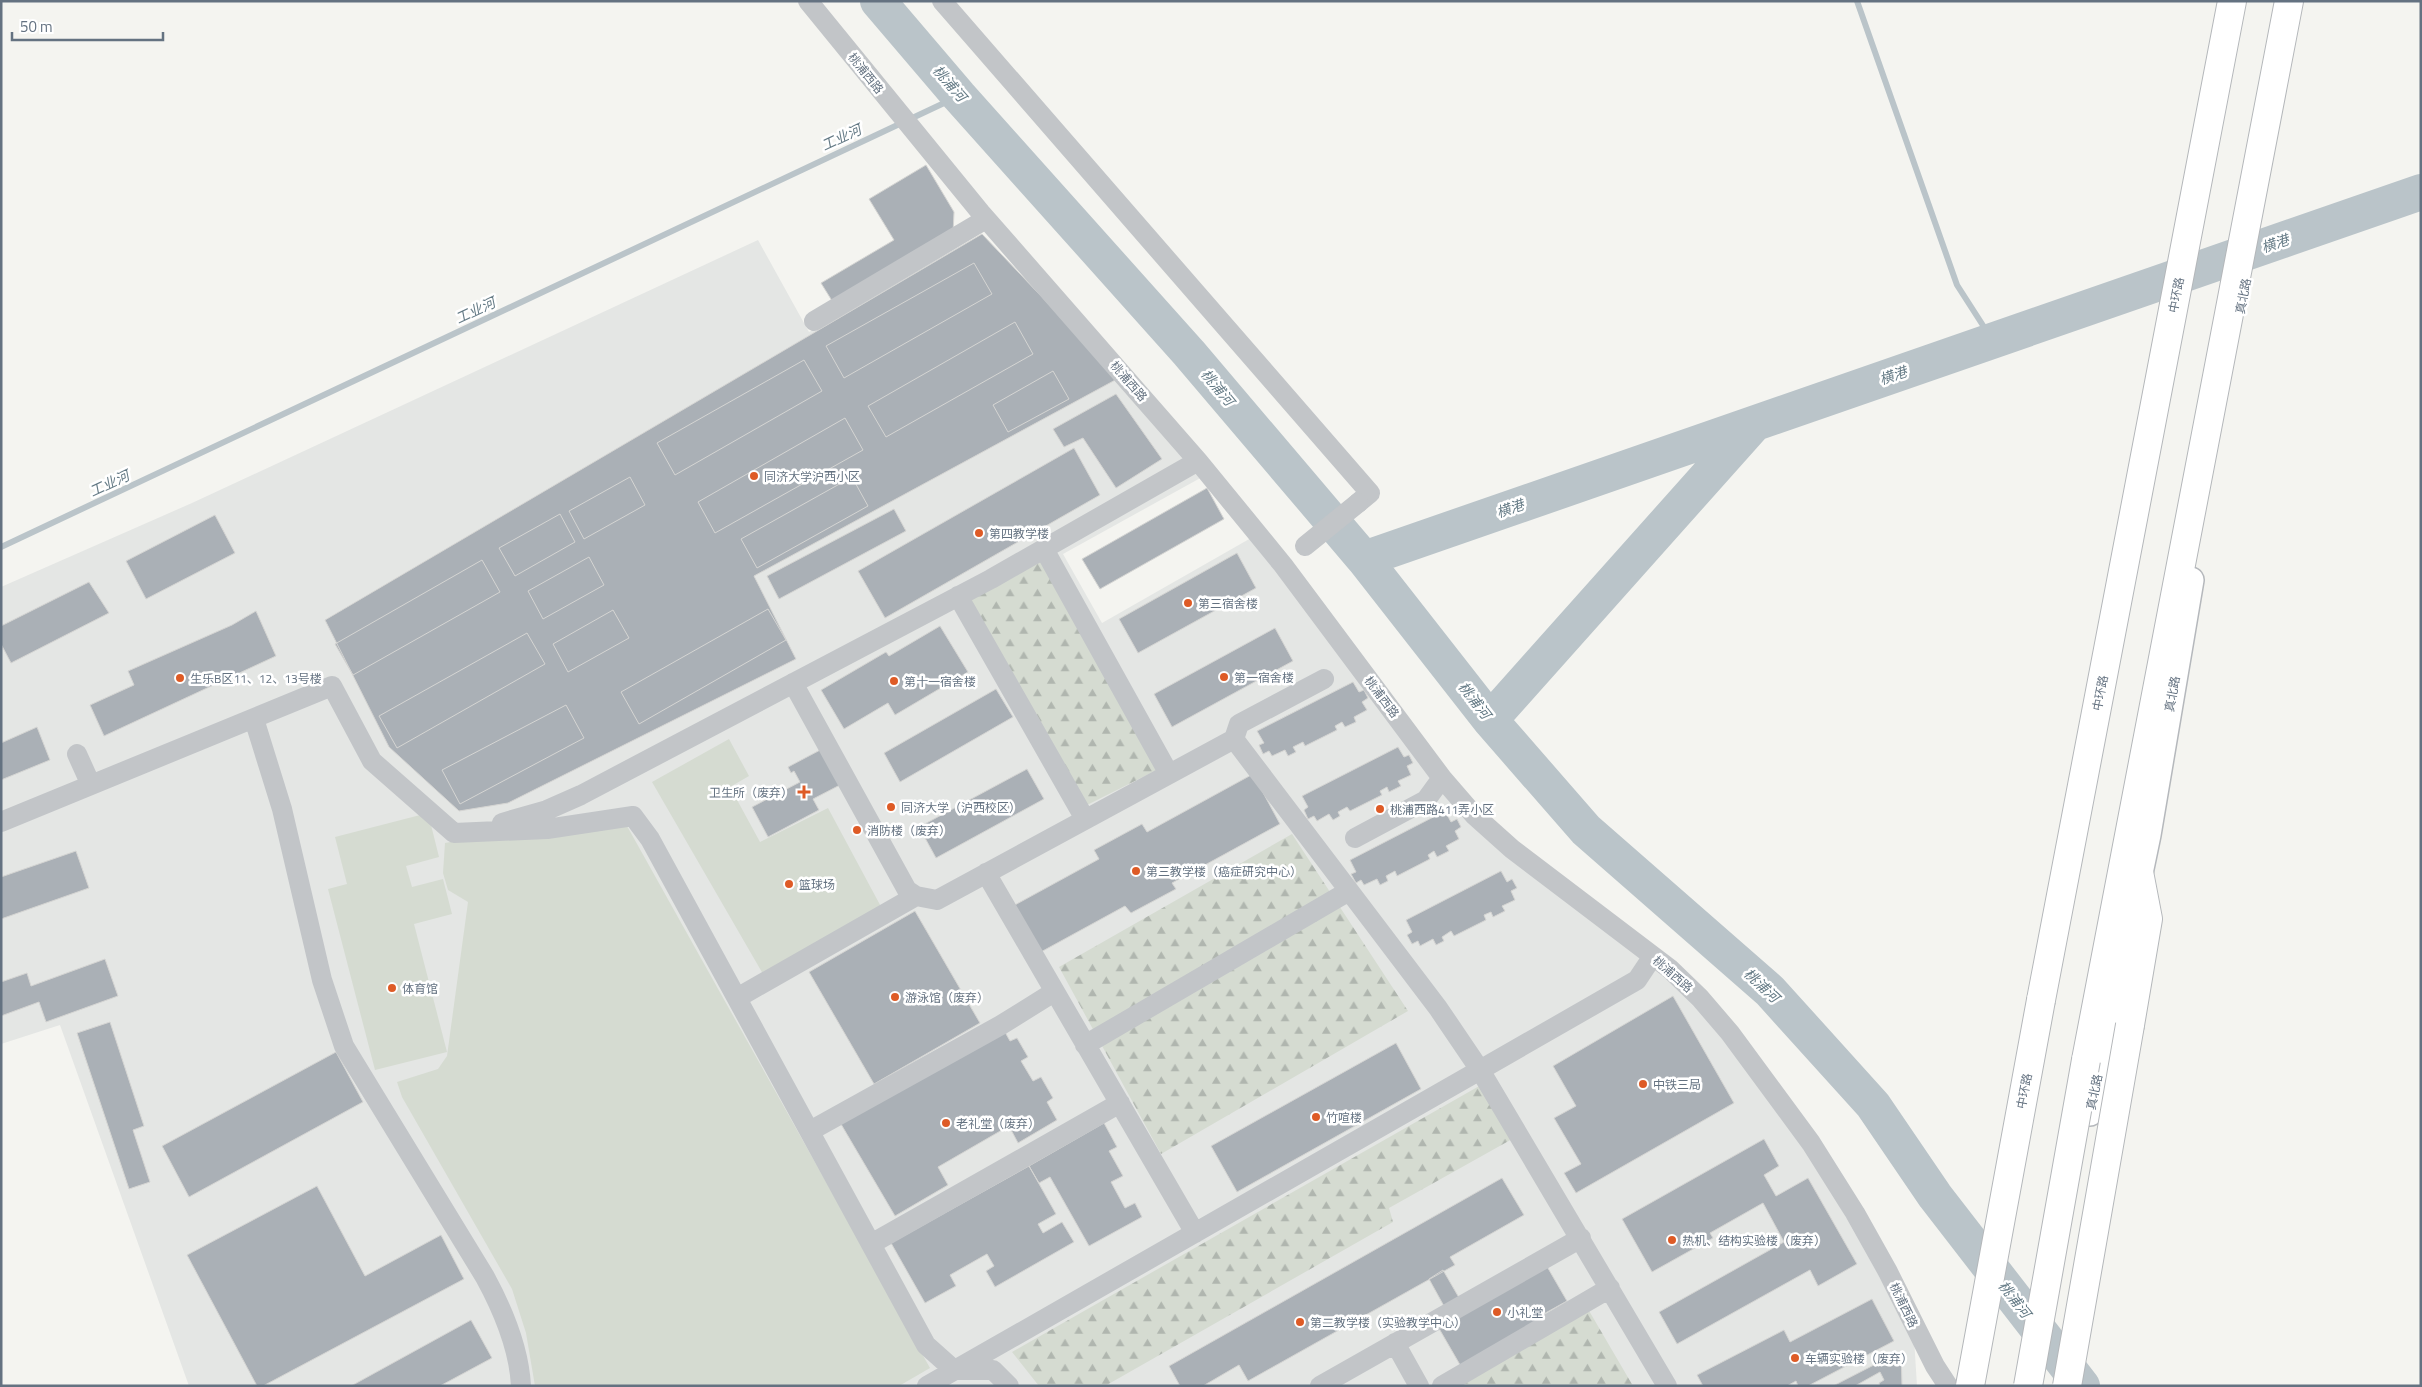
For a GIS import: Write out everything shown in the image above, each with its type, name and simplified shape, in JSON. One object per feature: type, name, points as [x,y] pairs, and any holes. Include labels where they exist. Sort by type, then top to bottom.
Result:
[{"type":"highway","name":"中环路","points":[[1970,1386],[2039,1010],[2232,1]]},
{"type":"highway","points":[[2028,1386],[2086,1060],[2289,1]]},
{"type":"highway","points":[[2067,1386],[2148,919],[2139,872]]},
{"type":"main road","points":[[2011,1108],[2223,1]]},
{"type":"main road","name":"真北路","points":[[2038,1386],[2063,1243],[2148,835],[2216,441],[2300,1]]},
{"type":"main road","points":[[1960,1386],[1967,1348]]},
{"type":"street","name":"桃浦西路","points":[[808,1],[986,219],[1198,461],[1283,565],[1442,778],[1474,815],[1512,848],[1670,969],[1700,998],[1730,1033],[1811,1143],[1855,1213],[1888,1272],[1935,1366],[1948,1386]]},
{"type":"street","points":[[942,1],[1370,493],[1283,565]]},
{"type":"street","points":[[814,321],[986,219]]},
{"type":"street","points":[[454,833],[504,823],[555,807],[958,596],[1198,461]]},
{"type":"street","points":[[1044,549],[1170,774]]},
{"type":"street","points":[[958,596],[1085,819]]},
{"type":"street","points":[[794,683],[904,886],[916,896],[938,900],[1234,739],[1239,724],[1324,679]]},
{"type":"street","points":[[1,822],[332,686],[372,761],[454,833],[547,829],[633,816],[650,839],[926,1346],[954,1370],[993,1370],[1009,1386]]},
{"type":"street","points":[[254,719],[282,809],[322,980],[344,1046],[485,1276],[503,1311],[511,1337],[521,1386]]},
{"type":"street","points":[[1234,739],[1438,1008],[1480,1070],[1667,1386]]},
{"type":"street","points":[[77,754],[91,785]]},
{"type":"street","points":[[1355,838],[1426,800],[1442,778]]},
{"type":"street","points":[[986,873],[1195,1233]]},
{"type":"street","points":[[1085,1045],[1349,891]]},
{"type":"street","points":[[737,998],[916,896]]},
{"type":"street","points":[[927,1386],[1637,980],[1649,962]]},
{"type":"street","points":[[810,1131],[1001,1025],[1054,992]]},
{"type":"street","points":[[871,1244],[1120,1103]]},
{"type":"street","points":[[1320,1386],[1347,1379],[1395,1343],[1581,1238]]},
{"type":"street","points":[[1442,1386],[1610,1288]]},
{"type":"street","points":[[1395,1343],[1419,1386]]},
{"type":"shaded area","name":"同济大学（沪西校区）","points":[[982,234],[326,619],[389,747],[459,811],[508,803],[796,659],[754,576],[1119,378],[1204,476],[1063,554],[1102,623],[1251,538],[1437,785],[1712,1017],[1791,1120],[1914,1338],[1917,1386],[189,1386],[60,1025],[1,1044],[1,587],[192,503],[758,240],[809,332]]},
{"type":"green space","points":[[1041,560],[1157,770],[1087,805],[970,600]]},
{"type":"green space","name":"篮球场","points":[[729,739],[749,776],[730,787],[760,842],[828,808],[886,916],[767,981],[652,782]]},
{"type":"green space","name":"体育馆","points":[[428,813],[439,857],[406,866],[412,887],[443,879],[452,914],[414,924],[447,1052],[375,1070],[328,889],[347,884],[335,837]]},
{"type":"green space","points":[[627,826],[930,1368],[899,1386],[535,1386],[526,1333],[512,1289],[402,1097],[397,1082],[438,1069],[447,1056],[468,902],[448,890],[443,873],[445,843],[477,837]]},
{"type":"green space","points":[[1292,834],[1408,1011],[1161,1154],[1059,967]]},
{"type":"green space","points":[[1481,1085],[1514,1138],[1389,1208],[1393,1222],[1105,1386],[1039,1386],[1012,1352]]},
{"type":"green space","points":[[1588,1309],[1633,1386],[1453,1386]]},
{"type":"building","points":[[926,165],[954,212],[953,234],[834,304],[821,283],[894,240],[869,199]]},
{"type":"building","name":"同济大学沪西小区","points":[[982,234],[1119,378],[754,576],[796,659],[508,803],[459,811],[389,747],[325,620]]},
{"type":"building","points":[[974,263],[992,294],[844,378],[826,346]]},
{"type":"building","points":[[1015,322],[1033,354],[886,437],[868,406]]},
{"type":"building","points":[[804,360],[822,391],[675,475],[657,443]]},
{"type":"building","points":[[1053,371],[1069,399],[1008,432],[993,405]]},
{"type":"building","points":[[1116,394],[1162,459],[1116,488],[1083,438],[1064,447],[1053,429]]},
{"type":"building","points":[[845,418],[863,450],[715,533],[698,502]]},
{"type":"building","name":"第四教学楼","points":[[1074,448],[1100,495],[885,618],[858,571]]},
{"type":"building","points":[[630,477],[645,505],[584,539],[569,511]]},
{"type":"building","points":[[852,477],[868,506],[757,568],[741,539]]},
{"type":"building","points":[[1207,488],[1224,519],[1100,589],[1082,559]]},
{"type":"building","points":[[894,509],[906,531],[779,599],[767,576]]},
{"type":"building","points":[[560,514],[575,542],[515,576],[499,548]]},
{"type":"building","points":[[215,515],[235,553],[146,599],[126,561]]},
{"type":"building","name":"第三宿舍楼","points":[[1237,553],[1256,588],[1138,653],[1119,619]]},
{"type":"building","points":[[589,557],[604,585],[543,619],[528,591]]},
{"type":"building","points":[[482,560],[500,592],[353,675],[335,644]]},
{"type":"building","points":[[89,582],[109,613],[11,663],[1,644],[1,626]]},
{"type":"building","points":[[768,609],[786,640],[639,724],[621,692]]},
{"type":"building","points":[[613,610],[629,638],[568,672],[553,644]]},
{"type":"building","name":"生乐B区11、12、13号楼","points":[[256,611],[276,656],[104,736],[90,705],[134,685],[128,671],[232,625]]},
{"type":"building","name":"第十一宿舍楼","points":[[940,626],[968,672],[895,715],[888,703],[844,729],[821,690],[886,652],[889,656]]},
{"type":"building","name":"第一宿舍楼","points":[[1275,628],[1293,661],[1172,727],[1154,694]]},
{"type":"building","points":[[527,633],[545,664],[397,748],[379,716]]},
{"type":"building","points":[[1353,682],[1359,692],[1364,690],[1368,698],[1362,702],[1367,710],[1354,717],[1356,722],[1345,727],[1342,722],[1335,726],[1337,730],[1305,746],[1303,742],[1293,747],[1296,752],[1288,756],[1285,750],[1272,756],[1269,751],[1263,754],[1259,745],[1264,743],[1257,731]]},
{"type":"building","points":[[996,689],[1013,717],[900,782],[884,753]]},
{"type":"building","points":[[566,705],[584,738],[460,804],[442,770]]},
{"type":"building","points":[[37,727],[50,760],[1,780],[1,743]]},
{"type":"building","points":[[1398,747],[1404,757],[1409,755],[1413,763],[1407,766],[1411,775],[1398,781],[1401,786],[1389,792],[1387,787],[1380,791],[1382,795],[1350,811],[1347,807],[1338,812],[1340,816],[1333,820],[1329,814],[1317,821],[1314,816],[1308,819],[1304,810],[1308,807],[1302,796]]},
{"type":"building","name":"卫生所（废弃）","points":[[822,749],[840,785],[813,799],[819,810],[768,837],[752,807],[800,782],[794,771],[791,773],[788,767]]},
{"type":"building","points":[[1027,769],[1044,799],[936,858],[919,827]]},
{"type":"building","name":"第三教学楼（癌症研究中心）","points":[[1253,774],[1280,824],[1172,883],[1176,889],[1131,913],[1125,906],[1039,953],[1013,906],[1099,859],[1094,850],[1142,824],[1147,832]]},
{"type":"building","points":[[1445,811],[1451,822],[1457,819],[1461,827],[1455,831],[1459,839],[1446,846],[1449,851],[1437,857],[1434,851],[1428,855],[1430,859],[1397,876],[1395,871],[1386,876],[1388,881],[1380,885],[1377,879],[1364,885],[1361,880],[1356,883],[1351,874],[1356,872],[1350,860]]},
{"type":"building","points":[[76,851],[89,888],[1,919],[1,877]]},
{"type":"building","points":[[1501,871],[1507,882],[1512,879],[1517,888],[1511,891],[1515,900],[1502,906],[1505,911],[1493,917],[1491,912],[1484,915],[1486,920],[1454,936],[1451,931],[1442,937],[1444,941],[1436,945],[1433,939],[1420,946],[1418,941],[1412,944],[1407,935],[1412,932],[1406,920]]},
{"type":"building","name":"游泳馆（废弃）","points":[[915,911],[980,1023],[874,1084],[809,972]]},
{"type":"building","points":[[105,959],[118,996],[46,1022],[39,1002],[1,1016],[1,982],[27,973],[31,986]]},
{"type":"building","name":"中铁三局","points":[[1673,996],[1734,1103],[1576,1193],[1564,1173],[1581,1164],[1554,1118],[1576,1106],[1553,1066]]},
{"type":"building","points":[[110,1022],[144,1126],[133,1130],[150,1182],[129,1189],[77,1033]]},
{"type":"building","name":"老礼堂（废弃）","points":[[1001,1025],[1010,1041],[1017,1038],[1028,1057],[1021,1061],[1033,1081],[1041,1077],[1053,1098],[1047,1102],[1057,1120],[1018,1143],[1009,1126],[938,1167],[948,1185],[895,1216],[838,1119]]},
{"type":"building","name":"竹喧楼","points":[[1396,1043],[1421,1089],[1237,1192],[1211,1146]]},
{"type":"building","points":[[336,1052],[363,1102],[189,1197],[162,1146]]},
{"type":"building","points":[[1104,1123],[1117,1147],[1109,1151],[1123,1176],[1111,1182],[1125,1208],[1135,1203],[1142,1217],[1089,1246],[1050,1177],[1039,1183],[1029,1166]]},
{"type":"building","name":"热机、结构实验楼（废弃）","points":[[1764,1139],[1779,1166],[1764,1175],[1776,1196],[1808,1178],[1857,1264],[1818,1286],[1810,1270],[1677,1344],[1659,1312],[1784,1242],[1763,1203],[1710,1233],[1713,1238],[1652,1272],[1622,1219]]},
{"type":"building","points":[[1029,1166],[1056,1214],[1038,1224],[1043,1233],[1062,1222],[1074,1242],[995,1287],[986,1271],[994,1266],[987,1254],[950,1275],[956,1286],[925,1303],[891,1243]]},
{"type":"building","name":"第二教学楼（实验教学中心）","points":[[1502,1178],[1524,1215],[1450,1257],[1455,1265],[1248,1381],[1239,1365],[1203,1386],[1180,1386],[1169,1366]]},
{"type":"building","points":[[317,1186],[365,1276],[441,1235],[464,1279],[263,1386],[257,1386],[187,1255]]},
{"type":"building","name":"小礼堂","points":[[1545,1263],[1567,1301],[1540,1316],[1544,1324],[1463,1370],[1437,1325],[1450,1317],[1429,1279],[1443,1270],[1465,1308]]},
{"type":"building","name":"车辆实验楼（废弃）","points":[[1872,1299],[1894,1341],[1808,1386],[1798,1386],[1796,1381],[1787,1386],[1703,1386],[1697,1375],[1784,1330],[1790,1342]]},
{"type":"building","points":[[471,1320],[492,1358],[440,1386],[351,1386]]},
{"type":"building","name":"车辆实验楼（废弃）","points":[[1901,1351],[1902,1386],[1880,1386],[1879,1383],[1884,1380],[1880,1372],[1855,1386],[1833,1386]]},
{"type":"waterway","name":"桃浦河","points":[[878,1],[959,96],[1189,353],[1364,559],[1490,720],[1586,830],[1770,991],[1873,1105],[1935,1196],[2082,1386]]},
{"type":"waterway","points":[[1857,1],[1957,285],[1993,341]]},
{"type":"waterway","name":"工业河","points":[[1,547],[959,96]]},
{"type":"waterway","name":"横港","points":[[1364,559],[2421,192]]},
{"type":"waterway","points":[[1490,720],[1754,424]]},
{"type":"place","name":"同济大学沪西小区","points":[[754,476]]},
{"type":"place","name":"第四教学楼","points":[[979,533]]},
{"type":"place","name":"第三宿舍楼","points":[[1188,603]]},
{"type":"place","name":"第一宿舍楼","points":[[1224,677]]},
{"type":"place","name":"生乐B区11、12、13号楼","points":[[180,678]]},
{"type":"place","name":"第十一宿舍楼","points":[[894,681]]},
{"type":"place","name":"卫生所（废弃）","points":[[804,792]]},
{"type":"place","name":"同济大学（沪西校区）","points":[[891,807]]},
{"type":"place","name":"桃浦西路411弄小区","points":[[1380,809]]},
{"type":"place","name":"消防楼（废弃）","points":[[857,830]]},
{"type":"place","name":"第三教学楼（癌症研究中心）","points":[[1136,871]]},
{"type":"place","name":"篮球场","points":[[789,884]]},
{"type":"place","name":"体育馆","points":[[392,988]]},
{"type":"place","name":"游泳馆（废弃）","points":[[895,997]]},
{"type":"place","name":"中铁三局","points":[[1643,1084]]},
{"type":"place","name":"竹喧楼","points":[[1316,1117]]},
{"type":"place","name":"老礼堂（废弃）","points":[[946,1123]]},
{"type":"place","name":"热机、结构实验楼（废弃）","points":[[1672,1240]]},
{"type":"place","name":"小礼堂","points":[[1497,1312]]},
{"type":"place","name":"第二教学楼（实验教学中心）","points":[[1300,1322]]},
{"type":"place","name":"车辆实验楼（废弃）","points":[[1795,1358]]}]
